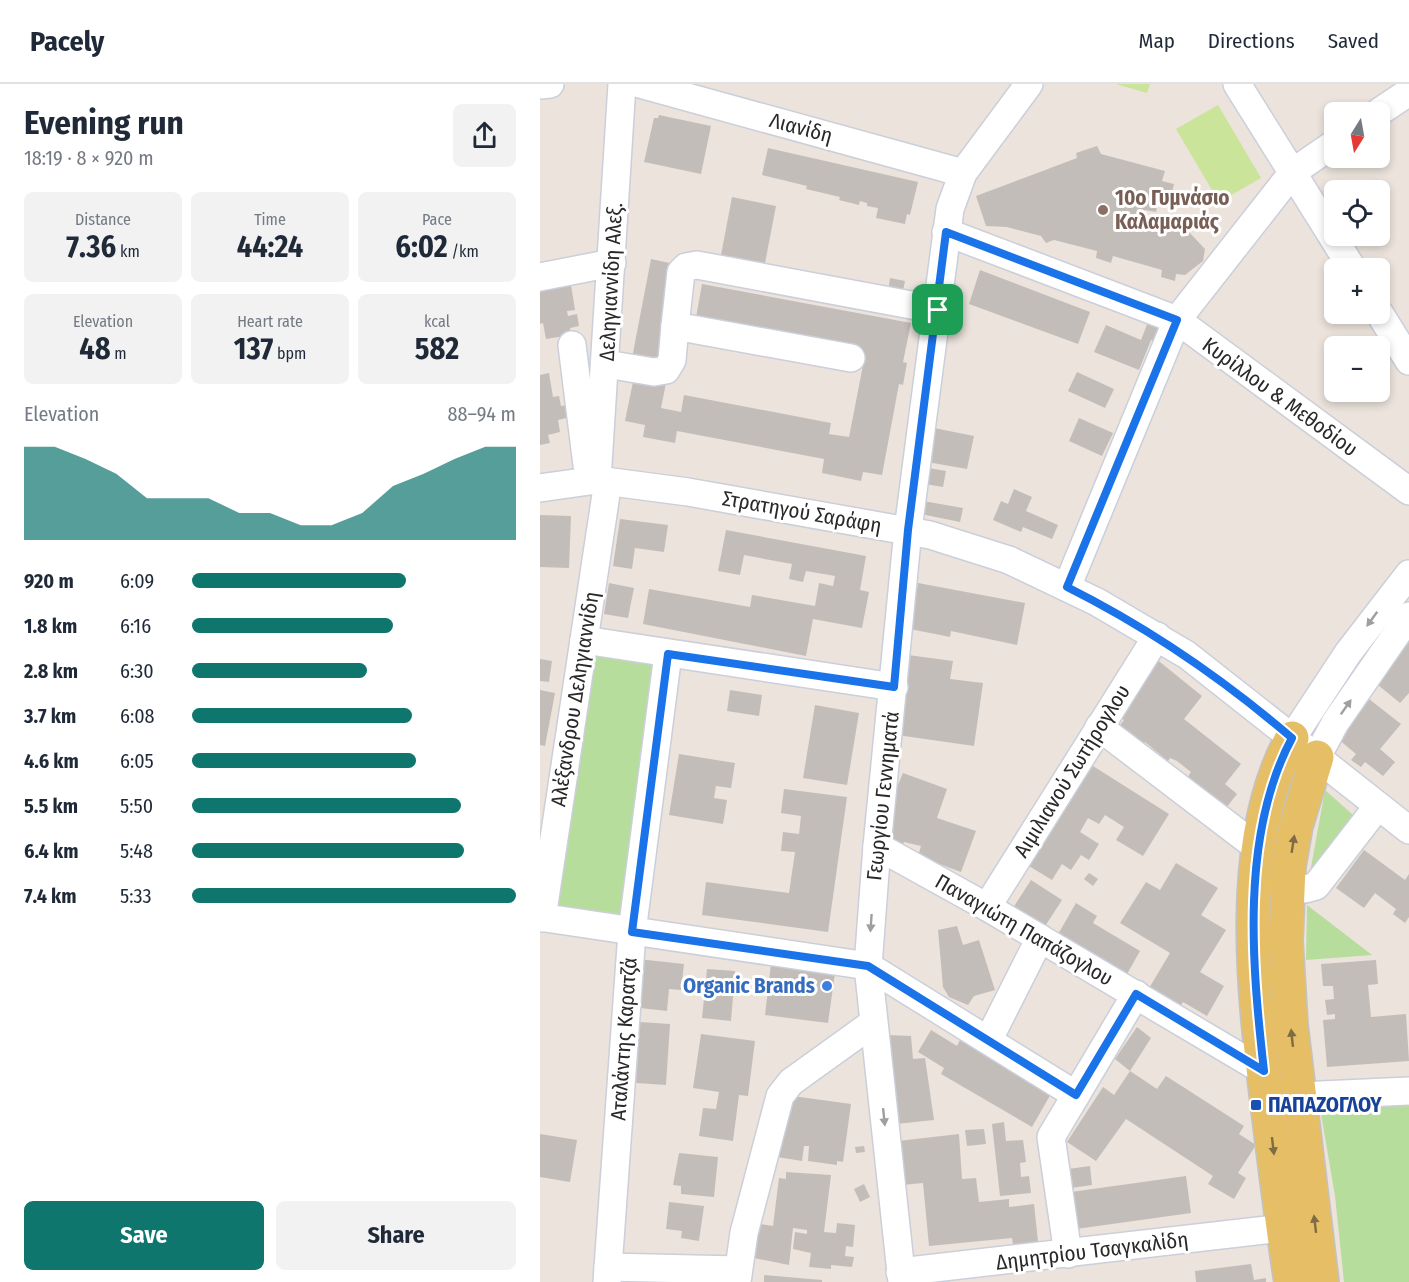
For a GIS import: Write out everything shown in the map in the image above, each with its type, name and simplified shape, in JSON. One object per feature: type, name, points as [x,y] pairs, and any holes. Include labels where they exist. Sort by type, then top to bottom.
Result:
[{"type":"main road","points":[[1291,1282],[1264,1071],[1254,937],[1258,848],[1277,771],[1304,748]]},
{"type":"main road","points":[[1304,748],[1288,887],[1287,982],[1322,1282]]},
{"type":"street","points":[[540,85],[550,84]]},
{"type":"street","name":"Δεληγιαννίδη Αλεξ.","points":[[598,480],[622,84]]},
{"type":"street","name":"Λιανίδη","points":[[640,84],[706,92],[963,173]]},
{"type":"street","name":"Γεωργίου Γεννηματά","points":[[901,1277],[868,966],[877,846],[908,530],[950,209],[963,173],[1029,84]]},
{"type":"street","points":[[1237,84],[1346,258]]},
{"type":"street","points":[[1390,105],[1409,92]]},
{"type":"street","points":[[1067,587],[1177,320],[1293,172],[1324,151]]},
{"type":"street","name":"Κυρίλλου & Μεθοδίου","points":[[946,232],[1177,320],[1409,491]]},
{"type":"street","points":[[540,277],[612,263]]},
{"type":"street","points":[[606,364],[654,372],[666,370],[672,360],[679,277],[686,267],[691,265],[938,310]]},
{"type":"street","points":[[1386,324],[1409,361]]},
{"type":"street","points":[[675,326],[851,358]]},
{"type":"street","points":[[572,345],[598,480]]},
{"type":"street","name":"Στρατηγού Σαράφη","points":[[540,488],[598,480],[908,530],[982,550],[1067,587],[1157,636],[1209,671],[1409,830]]},
{"type":"street","name":"Αλέξανδρου Δεληγιαννίδη","points":[[541,918],[584,640],[598,480]]},
{"type":"street","points":[[1304,748],[1348,653],[1409,574]]},
{"type":"street","points":[[1304,748],[1335,723],[1409,616]]},
{"type":"street","name":"Αιμιλιανού Σωτήρογλου","points":[[987,907],[1157,636]]},
{"type":"street","points":[[584,640],[894,687]]},
{"type":"street","name":"Αταλάντης Καρατζά","points":[[607,1275],[632,932],[668,654]]},
{"type":"street","points":[[1099,727],[1258,848]]},
{"type":"street","points":[[1288,887],[1305,889],[1316,886],[1378,806]]},
{"type":"street","name":"Παναγιώτη Παπάζογλου","points":[[877,846],[987,907],[1264,1071]]},
{"type":"street","points":[[541,918],[868,966],[1076,1095]]},
{"type":"street","points":[[989,1039],[1040,938]]},
{"type":"street","points":[[1068,1254],[1052,1137],[1136,994]]},
{"type":"street","points":[[607,1275],[738,1276],[744,1233],[780,1096],[791,1082],[873,1023]]},
{"type":"street","points":[[1299,1096],[1409,1091]]},
{"type":"street","name":"Δημητρίου Τσαγκαλίδη","points":[[901,1277],[1283,1228]]},
{"type":"green space","points":[[1116,84],[1150,84],[1147,93]]},
{"type":"green space","points":[[1218,105],[1261,178],[1219,202],[1176,129]]},
{"type":"green space","points":[[589,649],[662,661],[624,922],[552,912]]},
{"type":"green space","points":[[1325,790],[1361,822],[1308,884]]},
{"type":"green space","points":[[1307,905],[1372,955],[1306,960]]},
{"type":"green space","points":[[1409,1096],[1409,1282],[1344,1282],[1335,1196],[1319,1102]]},
{"type":"building","points":[[659,115],[711,126],[701,174],[644,162],[654,118],[658,118]]},
{"type":"building","points":[[1097,146],[1101,154],[1165,171],[1162,181],[1174,184],[1169,206],[1158,204],[1156,212],[1145,210],[1142,228],[1164,234],[1177,228],[1187,230],[1205,249],[1203,261],[1185,275],[1176,274],[1175,281],[1161,277],[1162,270],[1113,256],[1111,263],[1096,258],[1097,251],[1054,240],[1046,243],[1041,236],[1007,227],[986,226],[976,196],[1077,158],[1076,153]]},
{"type":"building","points":[[768,148],[918,182],[910,215],[907,214],[905,224],[876,218],[878,208],[867,206],[867,203],[860,201],[859,205],[839,200],[840,197],[806,189],[807,186],[762,175]]},
{"type":"building","points":[[732,197],[776,206],[765,263],[721,255]]},
{"type":"building","points":[[651,259],[679,265],[661,363],[632,358]]},
{"type":"building","points":[[980,270],[1090,312],[1078,344],[969,304]]},
{"type":"building","points":[[890,278],[905,281],[902,296],[888,293]]},
{"type":"building","points":[[702,284],[911,323],[903,362],[907,363],[903,385],[899,384],[882,475],[863,472],[861,481],[822,473],[824,459],[677,431],[675,443],[643,437],[645,425],[625,421],[634,377],[666,383],[661,408],[681,412],[684,395],[831,423],[829,434],[849,437],[865,355],[695,323]]},
{"type":"building","points":[[571,285],[575,310],[567,311],[568,316],[577,314],[579,326],[570,328],[571,335],[546,339],[543,323],[540,324],[540,290]]},
{"type":"building","points":[[1148,322],[1162,328],[1156,343],[1151,340],[1139,370],[1094,352],[1106,325],[1141,340]]},
{"type":"building","points":[[1077,372],[1114,389],[1105,408],[1068,391]]},
{"type":"building","points":[[549,373],[553,397],[559,396],[561,406],[567,405],[570,417],[558,420],[560,432],[548,435],[550,443],[540,445],[540,375]]},
{"type":"building","points":[[1079,418],[1113,433],[1102,456],[1069,441]]},
{"type":"building","points":[[934,428],[974,436],[967,469],[927,462]]},
{"type":"building","points":[[928,468],[946,471],[943,487],[925,484]]},
{"type":"building","points":[[1014,489],[1032,497],[1026,511],[1058,525],[1052,539],[1023,527],[1021,532],[993,520],[1001,501],[1008,504]]},
{"type":"building","points":[[923,501],[963,508],[960,522],[921,514]]},
{"type":"building","points":[[540,515],[571,516],[569,568],[540,567]]},
{"type":"building","points":[[620,519],[668,525],[664,552],[635,548],[632,569],[613,566]]},
{"type":"building","points":[[726,530],[866,556],[860,590],[869,592],[862,628],[813,619],[806,656],[643,624],[649,589],[750,607],[752,595],[815,606],[819,583],[833,586],[835,576],[806,571],[803,582],[789,579],[792,564],[744,555],[740,575],[718,571]]},
{"type":"building","points":[[609,583],[634,588],[628,618],[604,614]]},
{"type":"building","points":[[918,583],[1025,603],[1017,645],[951,631],[950,637],[910,629]]},
{"type":"building","points":[[1409,635],[1409,693],[1400,703],[1372,680]]},
{"type":"building","points":[[908,655],[953,661],[950,679],[983,683],[974,746],[897,735]]},
{"type":"building","points":[[1155,658],[1202,696],[1184,719],[1241,764],[1225,784],[1237,794],[1226,808],[1187,778],[1191,772],[1177,761],[1170,758],[1168,761],[1145,742],[1141,748],[1117,729],[1124,720],[1113,711]]},
{"type":"building","points":[[540,659],[552,661],[549,682],[540,681]]},
{"type":"building","points":[[540,690],[555,693],[545,746],[540,745]]},
{"type":"building","points":[[730,690],[762,695],[759,716],[727,711]]},
{"type":"building","points":[[1369,699],[1401,724],[1380,749],[1395,762],[1383,776],[1365,762],[1361,767],[1351,760],[1356,754],[1338,739]]},
{"type":"building","points":[[815,705],[859,713],[847,785],[803,778]]},
{"type":"building","points":[[679,754],[735,763],[731,788],[716,786],[714,798],[727,800],[723,824],[669,815]]},
{"type":"building","points":[[1085,761],[1169,814],[1143,856],[1116,840],[1124,827],[1105,815],[1099,824],[1088,818],[1080,832],[1099,844],[1089,860],[1081,855],[1071,870],[1062,864],[1052,880],[1024,863]]},
{"type":"building","points":[[903,773],[947,789],[937,818],[976,831],[961,872],[918,856],[921,846],[904,842],[903,845],[887,837],[892,799]]},
{"type":"building","points":[[784,789],[847,797],[828,932],[702,915],[706,882],[789,893],[795,852],[781,851],[783,832],[799,834],[801,816],[781,813]]},
{"type":"building","points":[[1364,850],[1405,880],[1409,874],[1409,917],[1405,923],[1393,914],[1396,909],[1375,893],[1364,908],[1336,888]]},
{"type":"building","points":[[1176,863],[1218,888],[1201,915],[1226,930],[1200,972],[1224,986],[1207,1016],[1183,1002],[1179,1009],[1148,990],[1170,953],[1120,923],[1146,882],[1160,890]]},
{"type":"building","points":[[1089,873],[1098,879],[1093,886],[1084,879]]},
{"type":"building","points":[[1031,880],[1062,900],[1042,931],[1011,911]]},
{"type":"building","points":[[1076,903],[1097,916],[1093,923],[1140,951],[1127,974],[1107,962],[1103,968],[1057,936]]},
{"type":"building","points":[[957,926],[963,945],[979,940],[995,990],[974,996],[968,1005],[949,997],[943,987],[938,930]]},
{"type":"building","points":[[638,959],[684,964],[681,990],[669,989],[667,1011],[640,1008],[642,988],[635,988]]},
{"type":"building","points":[[1376,960],[1378,984],[1368,985],[1371,1017],[1406,1014],[1409,1061],[1327,1067],[1323,1020],[1335,1019],[1335,1014],[1327,1015],[1325,1000],[1334,999],[1333,986],[1323,986],[1321,964]]},
{"type":"building","points":[[771,964],[835,973],[828,1023],[765,1015]]},
{"type":"building","points":[[707,969],[735,971],[731,1021],[702,1018]]},
{"type":"building","points":[[640,1022],[670,1024],[666,1085],[636,1083]]},
{"type":"building","points":[[1137,1027],[1151,1038],[1130,1071],[1115,1059]]},
{"type":"building","points":[[931,1030],[957,1046],[961,1038],[1052,1092],[1032,1127],[941,1074],[944,1068],[918,1052]]},
{"type":"building","points":[[701,1034],[755,1041],[748,1096],[739,1095],[733,1141],[699,1136],[703,1108],[716,1109],[719,1092],[693,1088]]},
{"type":"building","points":[[887,1035],[911,1036],[913,1059],[925,1058],[934,1120],[896,1124]]},
{"type":"building","points":[[1130,1071],[1157,1089],[1166,1076],[1244,1126],[1239,1134],[1256,1145],[1238,1173],[1246,1178],[1234,1199],[1208,1184],[1213,1176],[1126,1119],[1096,1161],[1067,1142],[1103,1087],[1114,1095]]},
{"type":"building","points":[[785,1095],[851,1104],[843,1162],[837,1161],[837,1165],[808,1161],[809,1146],[804,1146],[802,1161],[777,1157]]},
{"type":"building","points":[[1004,1122],[1006,1141],[1023,1140],[1026,1162],[1020,1163],[1021,1177],[1029,1176],[1031,1193],[1000,1196],[992,1124]]},
{"type":"building","points":[[984,1129],[986,1144],[967,1146],[965,1130]]},
{"type":"building","points":[[540,1134],[577,1140],[570,1182],[540,1177]]},
{"type":"building","points":[[959,1134],[962,1179],[976,1178],[979,1202],[1009,1199],[1009,1207],[1034,1204],[1039,1251],[1014,1253],[1012,1238],[929,1246],[923,1183],[902,1185],[898,1141]]},
{"type":"building","points":[[864,1146],[865,1152],[856,1153],[855,1147]]},
{"type":"building","points":[[679,1153],[718,1157],[714,1197],[681,1194],[681,1186],[673,1185]]},
{"type":"building","points":[[1090,1166],[1092,1185],[1071,1188],[1068,1169]]},
{"type":"building","points":[[786,1172],[831,1175],[824,1232],[836,1233],[837,1223],[855,1225],[853,1247],[846,1246],[845,1256],[854,1257],[852,1267],[831,1265],[831,1269],[809,1267],[811,1253],[793,1249],[795,1232],[807,1234],[807,1230],[793,1228],[789,1265],[749,1257],[753,1223],[773,1226],[779,1178],[786,1179]]},
{"type":"building","points":[[1186,1176],[1191,1213],[1076,1229],[1071,1192]]},
{"type":"building","points":[[864,1184],[870,1197],[860,1202],[854,1189]]},
{"type":"building","points":[[669,1202],[704,1206],[699,1241],[681,1238],[682,1231],[666,1229]]},
{"type":"building","points":[[1251,1264],[1254,1280],[1266,1278],[1266,1282],[1196,1282],[1195,1271]]},
{"type":"building","points":[[764,1275],[822,1280],[822,1282],[764,1282]]},
{"type":"place","name":"10ο Γυμνάσιο Καλαμαριάς","points":[[1103,210]]},
{"type":"place","name":"Organic Brands","points":[[827,986]]},
{"type":"place","name":"ΠΑΠΑΖΟΓΛΟΥ","points":[[1256,1105]]},
{"type":"route","points":[[946,232],[1177,320],[1067,587],[1125,617],[1187,655],[1242,696],[1292,738],[1277,771],[1258,848],[1254,937],[1258,1021],[1264,1071],[1136,994],[1076,1095],[868,966],[632,932],[668,654],[894,687],[908,530],[938,310],[946,232]]}]
